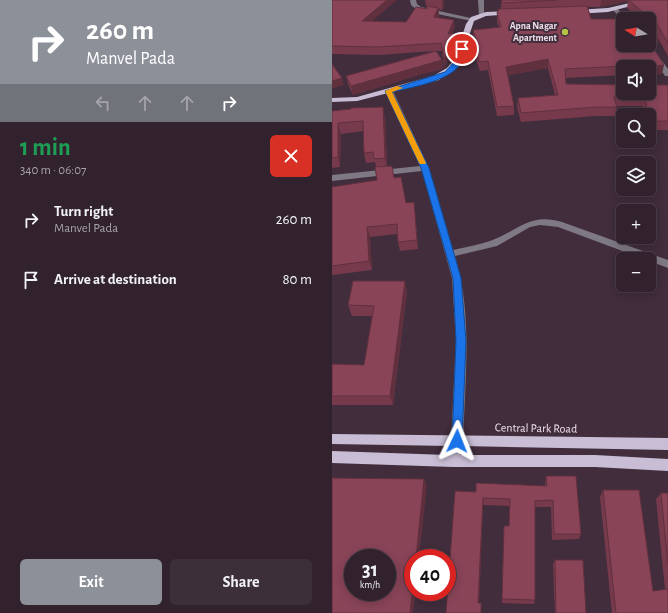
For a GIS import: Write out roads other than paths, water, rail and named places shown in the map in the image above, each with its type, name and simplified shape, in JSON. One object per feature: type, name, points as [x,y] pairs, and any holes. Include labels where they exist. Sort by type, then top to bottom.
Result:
[{"type":"main road","points":[[570,12],[614,8],[651,0]]},
{"type":"main road","points":[[332,100],[357,100],[436,78],[454,68],[458,62],[469,24],[472,19],[482,15],[516,13]]},
{"type":"main road","name":"Central Park Road","points":[[332,439],[668,444]]},
{"type":"main road","points":[[453,462],[457,441]]},
{"type":"main road","points":[[332,457],[453,462],[595,461],[668,465]]},
{"type":"street","points":[[413,0],[414,5],[419,9],[472,19]]},
{"type":"street","points":[[481,0],[482,15]]},
{"type":"street","points":[[614,8],[618,12]]},
{"type":"street","points":[[653,52],[668,74]]},
{"type":"street","points":[[389,91],[425,168],[457,278],[461,341],[457,441]]},
{"type":"street","points":[[332,178],[425,168]]},
{"type":"street","points":[[450,254],[499,242],[524,226],[541,220],[559,224],[668,264]]},
{"type":"place","name":"Apna Nagar Apartment","points":[[565,32]]}]
